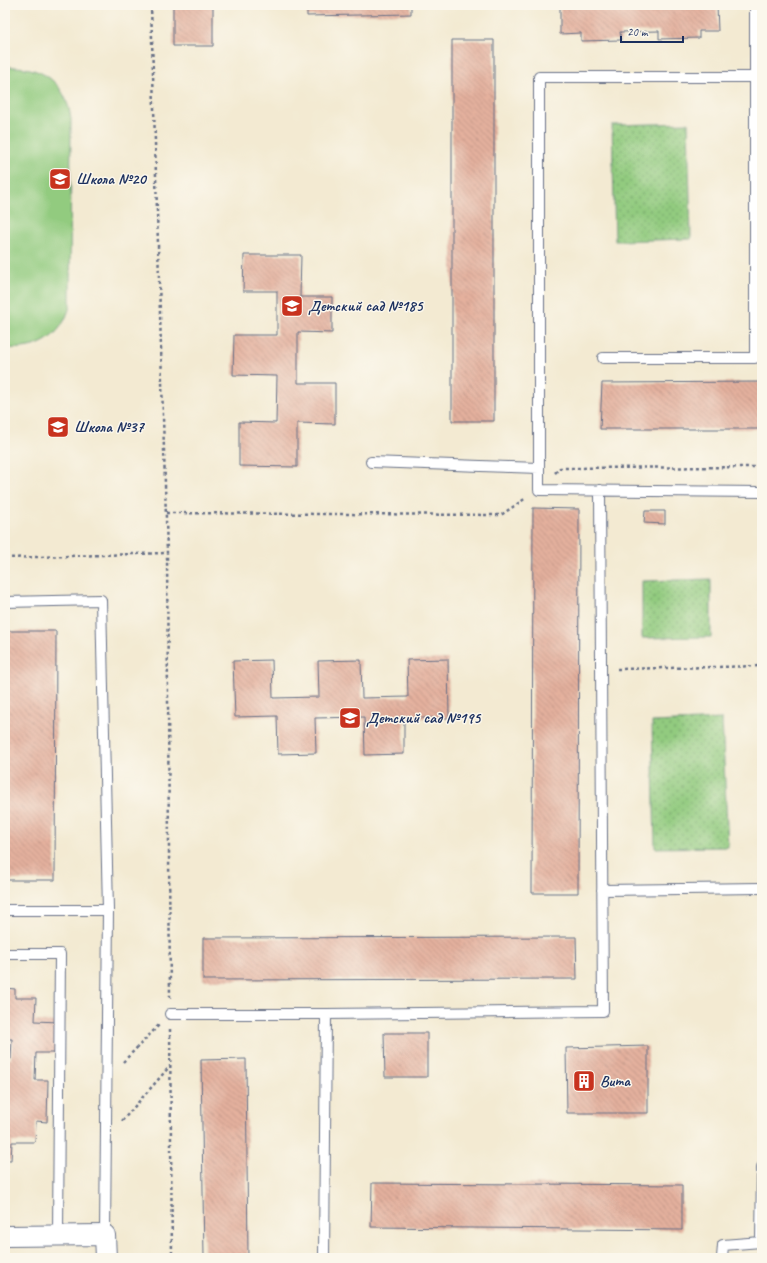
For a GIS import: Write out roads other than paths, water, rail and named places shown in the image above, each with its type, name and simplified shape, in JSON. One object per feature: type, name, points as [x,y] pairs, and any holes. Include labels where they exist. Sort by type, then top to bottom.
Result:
[{"type":"street","points":[[5,1236],[105,1235],[106,1258]]},
{"type":"lane","points":[[603,358],[755,358],[755,77],[759,22],[755,5]]},
{"type":"lane","points":[[755,77],[539,77],[538,490],[762,492]]},
{"type":"lane","points":[[371,462],[539,468]]},
{"type":"lane","points":[[170,1014],[603,1012],[600,490]]},
{"type":"lane","points":[[5,602],[101,600],[108,910],[108,1077],[105,1140],[105,1235]]},
{"type":"lane","points":[[602,890],[762,888]]},
{"type":"lane","points":[[5,910],[108,910]]},
{"type":"lane","points":[[5,954],[60,954],[58,1236]]},
{"type":"lane","points":[[324,1258],[326,1014]]},
{"type":"lane","points":[[722,1258],[723,1245],[761,1242],[762,1167]]},
{"type":"place","name":"Школа №20","points":[[60,179]]},
{"type":"place","name":"Детский сад №185","points":[[292,306]]},
{"type":"place","name":"Школа №37","points":[[58,427]]},
{"type":"place","name":"Детский сад №195","points":[[350,718]]},
{"type":"place","name":"Вита","points":[[584,1081]]}]
